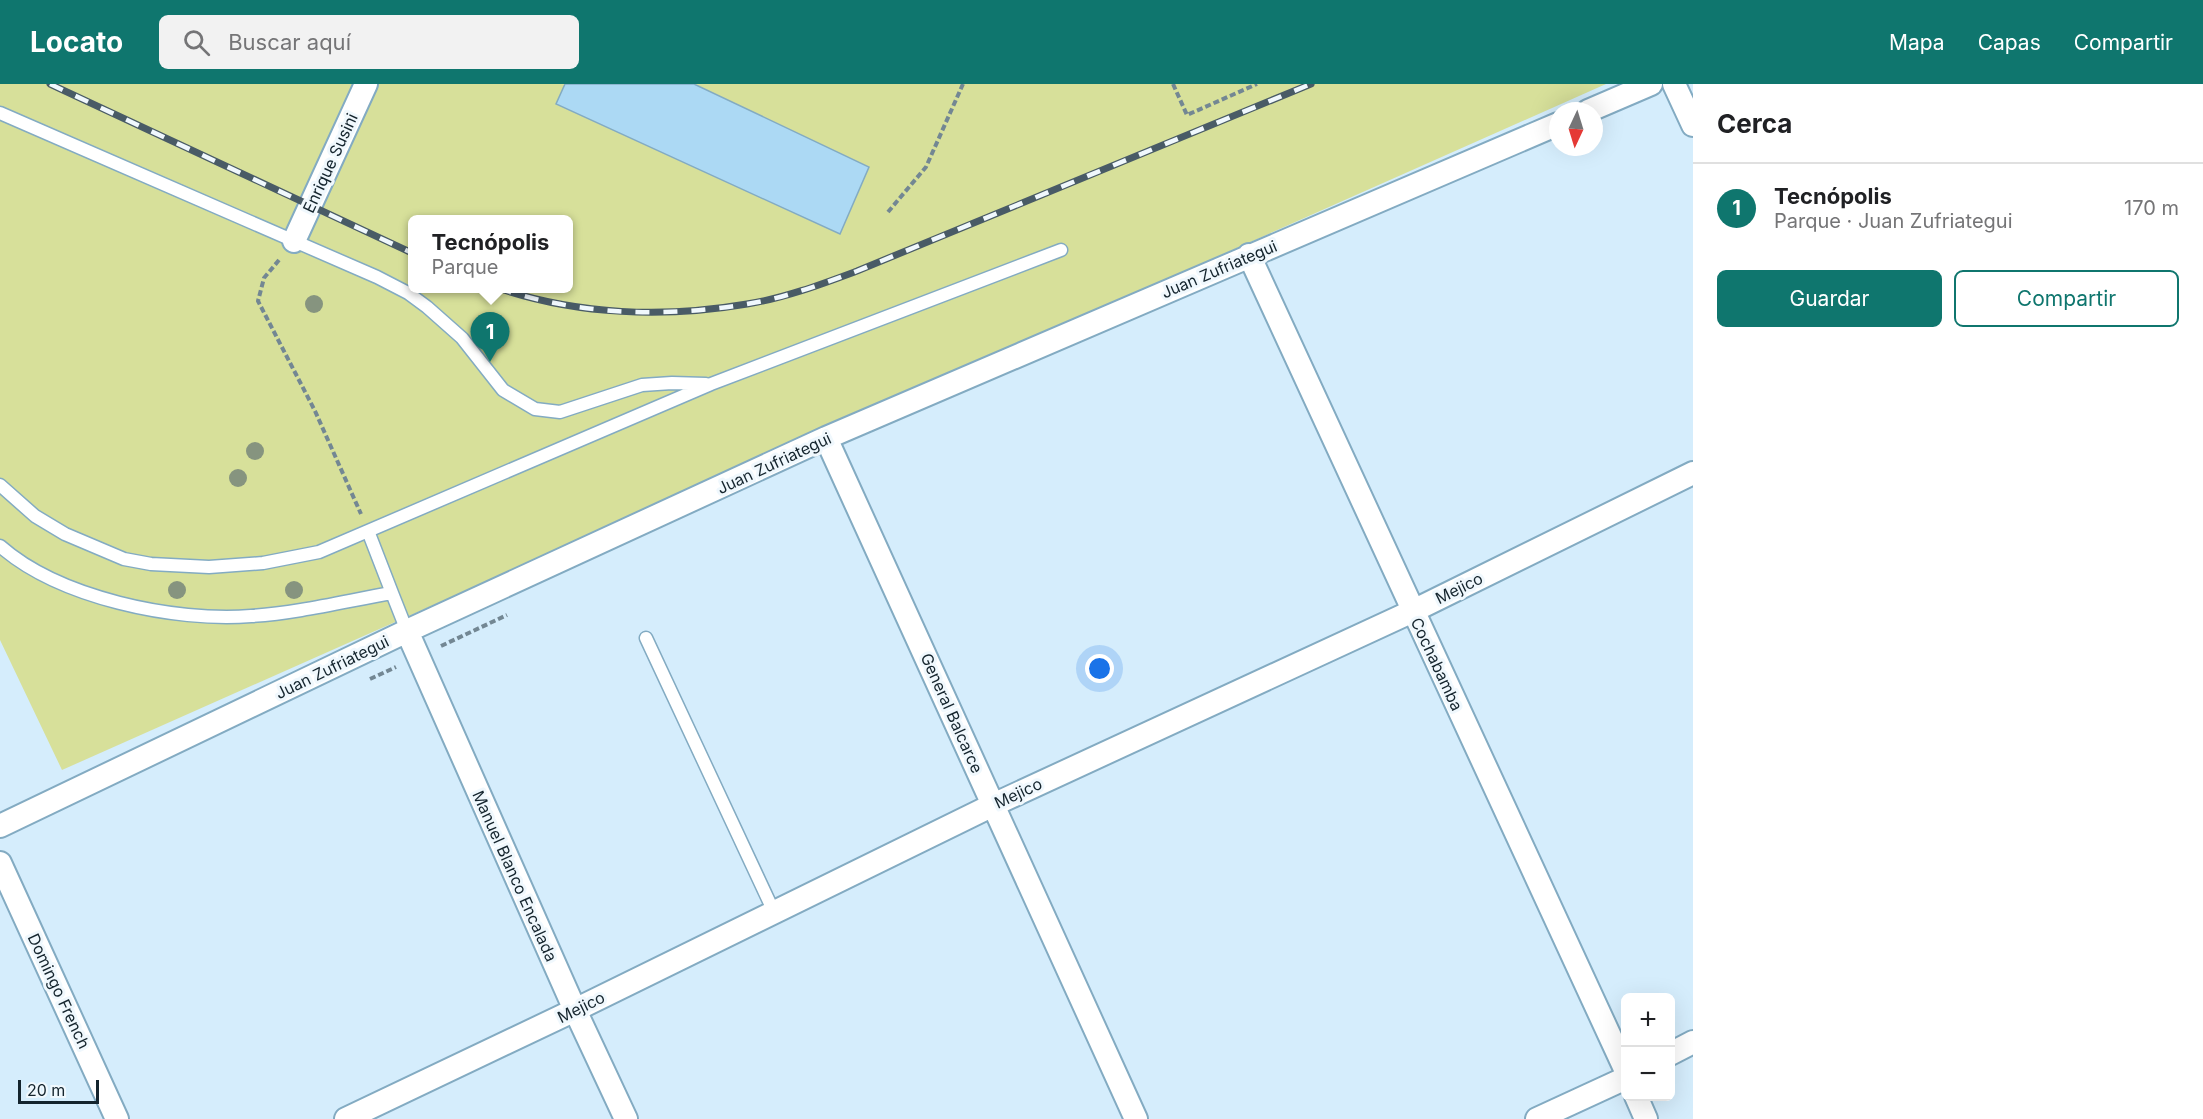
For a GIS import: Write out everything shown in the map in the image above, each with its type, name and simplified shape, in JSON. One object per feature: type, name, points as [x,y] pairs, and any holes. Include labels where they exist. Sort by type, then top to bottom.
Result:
[{"type":"street","name":"Enrique Susini","points":[[294,241],[366,84]]},
{"type":"street","points":[[1603,105],[1651,84]]},
{"type":"street","points":[[1674,84],[1693,125]]},
{"type":"street","name":"Juan Zufriategui","points":[[0,826],[406,631],[826,438],[1549,128]]},
{"type":"street","name":"Cochabamba","points":[[1249,255],[1621,1060]]},
{"type":"street","name":"General Balcarce","points":[[826,438],[1136,1119]]},
{"type":"street","name":"Mejico","points":[[346,1119],[575,1010],[993,805],[1413,610],[1693,473]]},
{"type":"street","name":"Manuel Blanco Encalada","points":[[406,631],[626,1119]]},
{"type":"street","name":"Domingo French","points":[[0,863],[117,1119]]},
{"type":"street","points":[[1675,1052],[1693,1042]]},
{"type":"street","points":[[1537,1119],[1621,1080]]},
{"type":"street","points":[[1638,1101],[1646,1119]]},
{"type":"lane","points":[[0,113],[377,277],[408,293],[462,338],[503,390],[535,409],[560,412],[642,386],[672,383],[711,384]]},
{"type":"lane","points":[[0,485],[35,516],[65,534],[124,559],[151,564],[209,567],[263,563],[319,552],[711,384],[1061,250]]},
{"type":"lane","points":[[368,531],[406,631]]},
{"type":"lane","points":[[0,546],[12,556],[64,584],[131,606],[172,612],[209,616],[252,616],[392,593]]},
{"type":"lane","points":[[646,638],[774,912]]},
{"type":"path","points":[[888,212],[926,167],[963,84]]},
{"type":"path","points":[[1173,84],[1187,115],[1257,84]]},
{"type":"path","points":[[294,241],[264,278],[258,301],[343,469],[368,531]]},
{"type":"green space","points":[[0,84],[1606,84],[1565,102],[1549,102],[1549,109],[62,770],[0,640]]},
{"type":"building","points":[[565,84],[694,84],[869,167],[840,234],[556,104]]},
{"type":"railway","points":[[50,84],[408,251]]},
{"type":"railway","points":[[515,293],[590,309],[653,312],[716,308],[775,298],[857,271],[1311,84]]},
{"type":"place","name":"Tecnópolis","points":[[490,362]]}]
